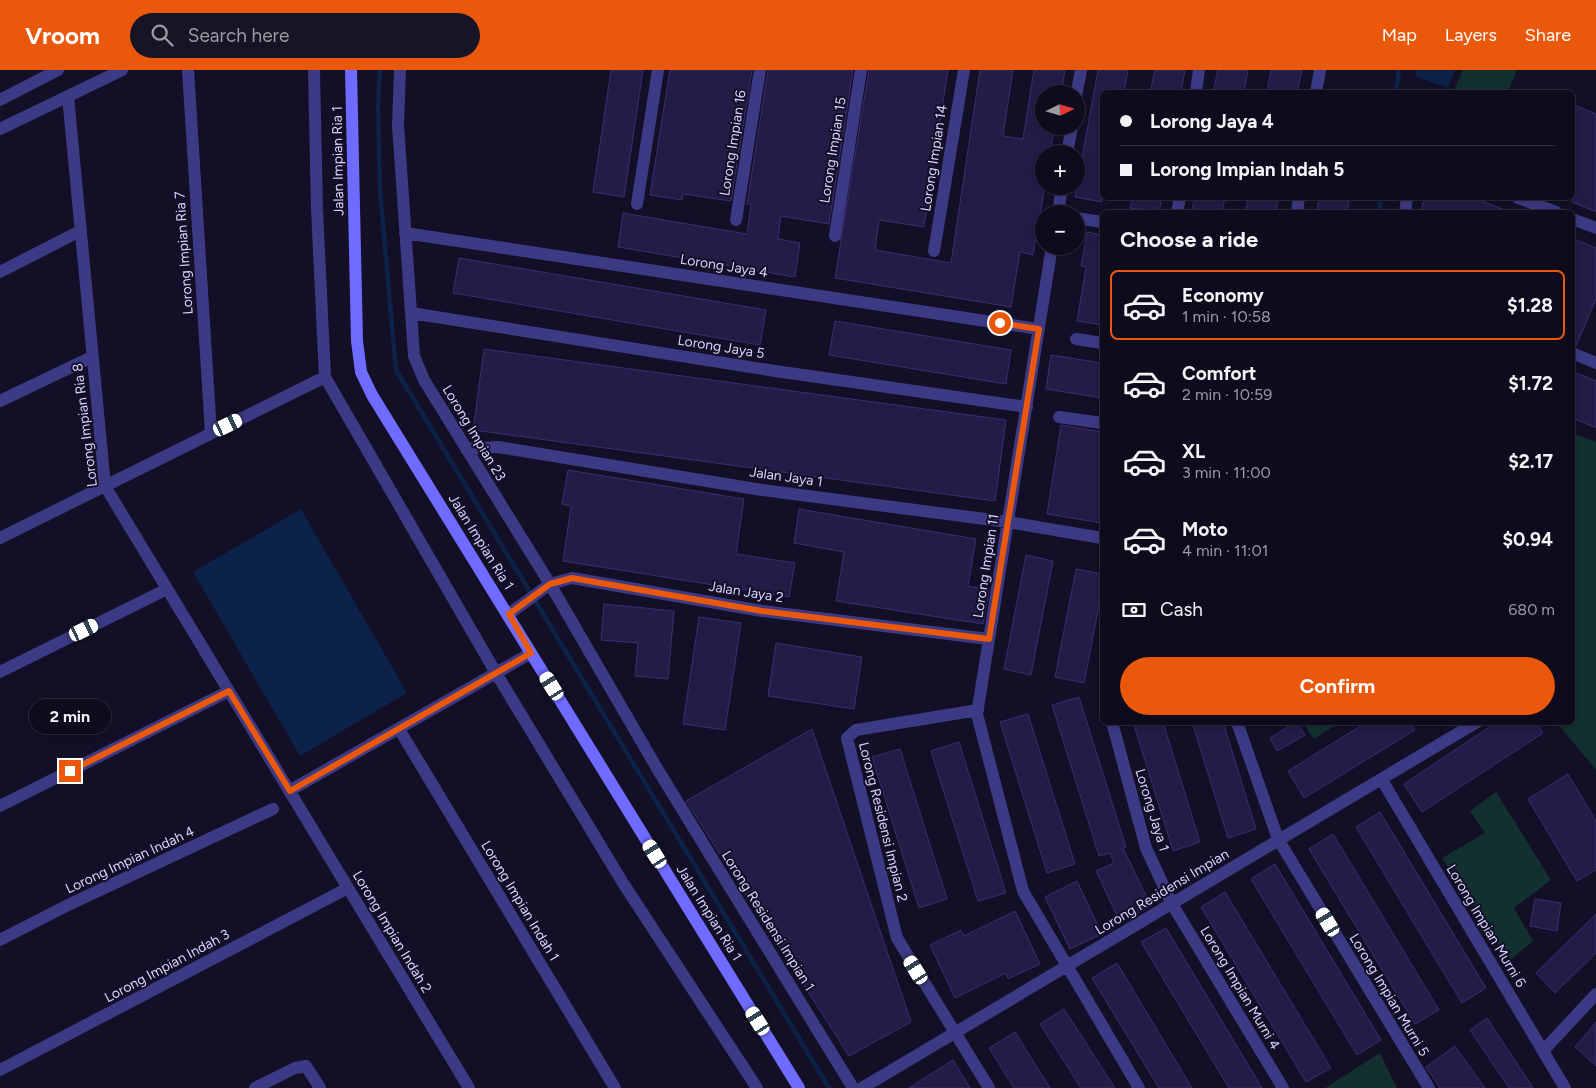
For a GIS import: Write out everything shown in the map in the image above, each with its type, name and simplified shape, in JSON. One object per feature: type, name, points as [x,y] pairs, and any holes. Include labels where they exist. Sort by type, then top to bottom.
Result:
[{"type":"street","points":[[0,100],[35,75],[58,70]]},
{"type":"street","points":[[0,129],[122,70]]},
{"type":"street","name":"Lorong Impian Ria 7","points":[[188,70],[211,433]]},
{"type":"street","name":"Jalan Impian Ria 1","points":[[314,70],[317,209],[325,377],[496,673],[623,883],[758,1088]]},
{"type":"street","name":"Jalan Impian Ria 1","points":[[351,70],[357,341],[361,372],[372,395],[509,614],[531,653],[799,1088]]},
{"type":"street","name":"Lorong Impian 23","points":[[400,70],[398,125],[414,356],[424,380],[550,584],[658,770]]},
{"type":"street","points":[[637,204],[658,70]]},
{"type":"street","name":"Lorong Impian 16","points":[[736,220],[760,70]]},
{"type":"street","name":"Lorong Impian 15","points":[[835,236],[861,70]]},
{"type":"street","name":"Lorong Impian 14","points":[[934,252],[964,70]]},
{"type":"street","points":[[1078,85],[1081,70]]},
{"type":"street","points":[[1196,90],[1199,70]]},
{"type":"street","points":[[1316,90],[1320,70]]},
{"type":"street","name":"Lorong Impian Ria 8","points":[[68,96],[105,486],[290,791]]},
{"type":"street","points":[[1523,200],[1551,210]]},
{"type":"street","points":[[1085,219],[1100,222]]},
{"type":"street","points":[[1575,220],[1596,228]]},
{"type":"street","points":[[0,272],[80,231]]},
{"type":"street","name":"Lorong Jaya 4","points":[[405,233],[1039,329]]},
{"type":"street","name":"Lorong Impian 11","points":[[1051,255],[978,710],[1023,891],[1139,1088]]},
{"type":"street","name":"Lorong Jaya 5","points":[[410,313],[765,369],[1027,407]]},
{"type":"street","points":[[1076,339],[1100,343]]},
{"type":"street","points":[[1575,354],[1596,363]]},
{"type":"street","points":[[0,401],[92,357]]},
{"type":"street","points":[[0,538],[325,377]]},
{"type":"street","points":[[1059,417],[1100,423]]},
{"type":"street","name":"Jalan Jaya 1","points":[[466,449],[498,447],[762,490],[1008,522],[1100,538]]},
{"type":"street","name":"Jalan Jaya 2","points":[[509,614],[550,584],[572,578],[762,611],[989,639]]},
{"type":"street","points":[[0,672],[167,589]]},
{"type":"street","points":[[290,791],[531,653]]},
{"type":"street","points":[[0,806],[229,691]]},
{"type":"street","name":"Lorong Residensi Impian 2","points":[[955,1032],[897,938],[847,738],[856,730],[978,710]]},
{"type":"street","name":"Lorong Jaya 1","points":[[1113,725],[1146,848],[1172,904]]},
{"type":"street","name":"Lorong Impian Murni 5","points":[[1238,725],[1278,840],[1429,1088]]},
{"type":"street","name":"Lorong Residensi Impian","points":[[862,1088],[1472,725]]},
{"type":"street","name":"Lorong Impian Indah 1","points":[[399,729],[615,1088]]},
{"type":"street","name":"Lorong Residensi Impian 1","points":[[658,770],[853,1088]]},
{"type":"street","name":"Lorong Impian Murni 6","points":[[1382,780],[1565,1088]]},
{"type":"street","name":"Lorong Impian Indah 2","points":[[290,791],[469,1088]]},
{"type":"street","name":"Lorong Impian Indah 4","points":[[0,940],[68,905],[274,809]]},
{"type":"street","name":"Lorong Impian Indah 3","points":[[0,1070],[348,888]]},
{"type":"street","name":"Lorong Impian Murni 4","points":[[1172,904],[1284,1088]]},
{"type":"street","points":[[1543,1050],[1596,994]]},
{"type":"street","points":[[955,1032],[989,1088]]},
{"type":"street","points":[[255,1088],[295,1068],[306,1066],[320,1088]]},
{"type":"green space","points":[[1463,70],[1517,70],[1509,90],[1454,90]]},
{"type":"green space","points":[[1575,434],[1596,442],[1596,770],[1559,725],[1575,725]]},
{"type":"green space","points":[[1304,725],[1336,725],[1314,739]]},
{"type":"green space","points":[[1496,792],[1551,880],[1514,908],[1533,941],[1509,961],[1442,858],[1485,833],[1470,811]]},
{"type":"green space","points":[[1380,1053],[1397,1088],[1325,1088]]},
{"type":"water","points":[[1416,70],[1455,70],[1448,88],[1415,76]]},
{"type":"water","points":[[301,509],[407,693],[300,756],[193,572]]},
{"type":"building","points":[[611,70],[643,70],[624,197],[593,192]]},
{"type":"building","points":[[670,70],[752,70],[731,201],[683,194],[682,200],[650,195]]},
{"type":"building","points":[[768,70],[853,70],[829,224],[781,216],[778,239],[800,243],[795,277],[618,247],[623,213],[747,234],[751,204],[747,204]]},
{"type":"building","points":[[869,70],[948,70],[924,227],[879,220],[875,250],[951,263],[980,70],[1013,70],[1003,136],[1023,139],[1034,70],[1065,70],[1062,85],[1035,85],[1035,135],[1053,135],[1052,145],[1035,145],[1035,195],[1043,195],[1042,205],[1035,205],[1035,244],[1033,255],[1020,252],[1011,307],[835,278]]},
{"type":"building","points":[[1098,70],[1128,70],[1124,90],[1100,90],[1100,200],[1102,202],[1075,197],[1075,195],[1085,195],[1084,145]]},
{"type":"building","points":[[1155,70],[1185,70],[1181,90],[1150,90]]},
{"type":"building","points":[[1218,70],[1248,70],[1244,90],[1213,90]]},
{"type":"building","points":[[1271,70],[1302,70],[1297,90],[1267,90]]},
{"type":"building","points":[[1575,105],[1596,114],[1596,212],[1572,202],[1572,200],[1575,200]]},
{"type":"building","points":[[1132,200],[1162,200],[1159,210],[1130,208]]},
{"type":"building","points":[[1194,200],[1225,200],[1222,210],[1192,210]]},
{"type":"building","points":[[1248,200],[1278,200],[1276,210],[1246,210]]},
{"type":"building","points":[[1319,200],[1350,200],[1347,210],[1317,210]]},
{"type":"building","points":[[1424,200],[1479,200],[1505,210],[1421,210]]},
{"type":"building","points":[[1087,232],[1100,235],[1100,325],[1077,321],[1086,267],[1081,266],[1083,255],[1085,255]]},
{"type":"building","points":[[1575,239],[1596,248],[1596,299],[1576,346]]},
{"type":"building","points":[[459,258],[766,310],[760,345],[453,293]]},
{"type":"building","points":[[835,321],[1011,350],[1006,384],[829,355]]},
{"type":"building","points":[[484,349],[1006,420],[995,501],[473,430]]},
{"type":"building","points":[[1051,355],[1100,363],[1100,398],[1046,389]]},
{"type":"building","points":[[1575,372],[1596,381],[1596,428],[1575,419]]},
{"type":"building","points":[[1061,425],[1100,432],[1100,523],[1047,514]]},
{"type":"building","points":[[568,470],[744,499],[736,554],[795,563],[789,597],[563,561],[571,506],[562,504]]},
{"type":"building","points":[[799,509],[976,539],[968,586],[989,590],[983,624],[836,601],[844,552],[794,543]]},
{"type":"building","points":[[1026,555],[1053,561],[1031,675],[1004,669]]},
{"type":"building","points":[[1076,569],[1100,574],[1100,600],[1084,683],[1055,677]]},
{"type":"building","points":[[604,604],[674,611],[668,679],[635,676],[638,643],[601,640]]},
{"type":"building","points":[[699,617],[741,623],[725,730],[683,724]]},
{"type":"building","points":[[776,643],[862,657],[854,709],[768,696]]},
{"type":"building","points":[[1079,697],[1126,847],[1123,848],[1151,906],[1120,922],[1096,871],[1114,863],[1110,853],[1099,856],[1052,705]]},
{"type":"building","points":[[1028,714],[1075,864],[1047,873],[1000,722]]},
{"type":"building","points":[[1134,725],[1164,725],[1200,842],[1173,851]]},
{"type":"building","points":[[1193,725],[1224,725],[1256,829],[1228,838]]},
{"type":"building","points":[[1291,725],[1298,725],[1305,735],[1277,751],[1270,738]]},
{"type":"building","points":[[1362,725],[1412,725],[1415,730],[1304,798],[1288,771]]},
{"type":"building","points":[[1492,725],[1538,725],[1543,733],[1422,812],[1404,784]]},
{"type":"building","points":[[812,729],[911,1022],[849,1056],[686,801]]},
{"type":"building","points":[[959,742],[1006,893],[978,901],[931,751]]},
{"type":"building","points":[[900,749],[947,899],[919,908],[872,757]]},
{"type":"building","points":[[1568,774],[1596,821],[1596,870],[1577,881],[1528,799]]},
{"type":"building","points":[[1380,812],[1486,988],[1462,1003],[1356,827]]},
{"type":"building","points":[[1333,834],[1439,1010],[1415,1024],[1309,849]]},
{"type":"building","points":[[1275,864],[1381,1040],[1357,1055],[1251,879]]},
{"type":"building","points":[[1077,881],[1102,934],[1070,949],[1045,897]]},
{"type":"building","points":[[1225,892],[1331,1068],[1306,1082],[1201,907]]},
{"type":"building","points":[[1535,899],[1561,903],[1557,931],[1530,926]]},
{"type":"building","points":[[1015,911],[1040,964],[1008,979],[1006,973],[955,998],[930,945],[961,930],[964,936]]},
{"type":"building","points":[[1596,914],[1596,953],[1555,993],[1536,973]]},
{"type":"building","points":[[1166,928],[1262,1088],[1229,1088],[1141,942]]},
{"type":"building","points":[[1117,963],[1192,1088],[1159,1088],[1092,978]]},
{"type":"building","points":[[1064,1009],[1115,1088],[1081,1088],[1040,1024]]},
{"type":"building","points":[[1487,1018],[1533,1088],[1509,1088],[1470,1030]]},
{"type":"building","points":[[1596,1022],[1596,1066],[1575,1047]]},
{"type":"building","points":[[1015,1032],[1050,1088],[1014,1088],[989,1048]]},
{"type":"building","points":[[1455,1046],[1485,1088],[1440,1088],[1426,1067]]},
{"type":"building","points":[[953,1060],[970,1088],[909,1088]]},
{"type":"waterway","points":[[380,70],[378,103],[380,191],[396,370],[829,1088]]},
{"type":"waterway","points":[[1396,90],[1399,70]]},
{"type":"waterway","points":[[1379,210],[1381,200]]},
{"type":"route","points":[[70,771],[229,691],[290,791],[531,653],[509,614],[550,584],[572,578],[762,611],[989,639],[1039,329],[1000,323]]}]
